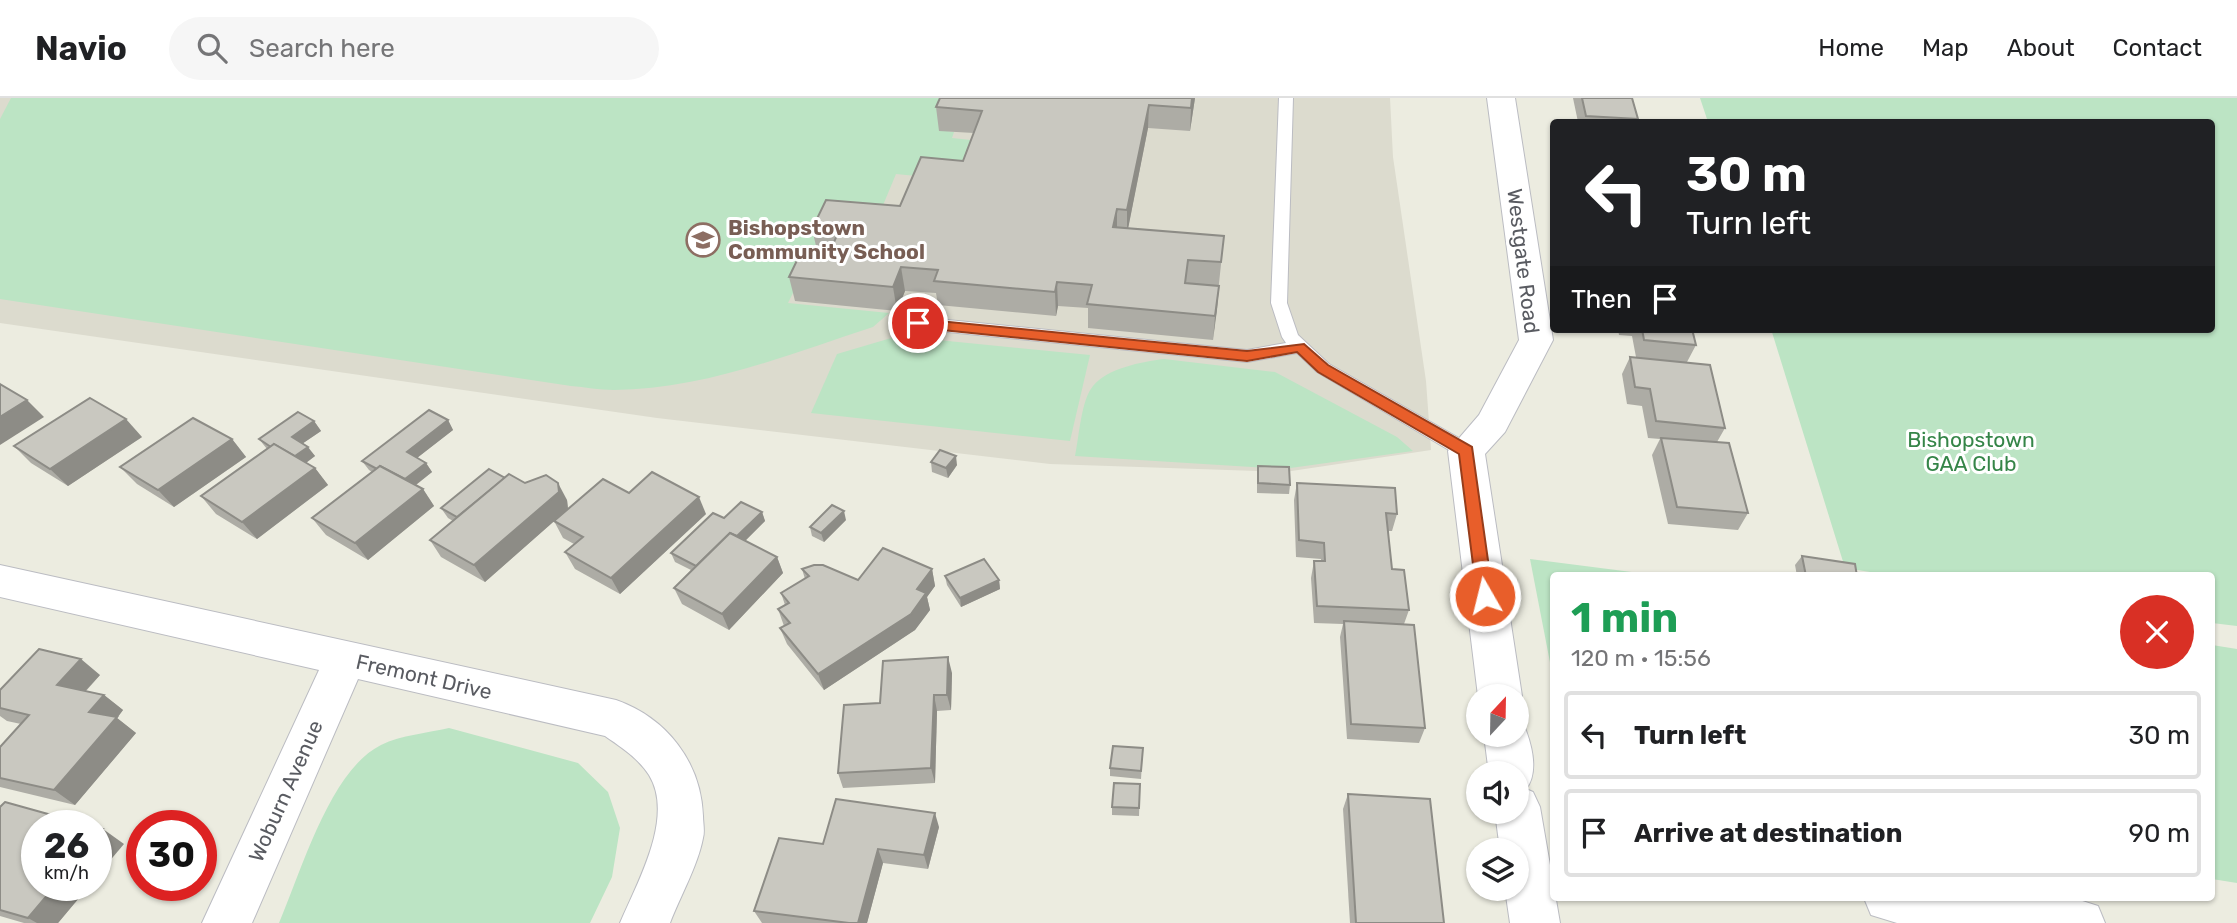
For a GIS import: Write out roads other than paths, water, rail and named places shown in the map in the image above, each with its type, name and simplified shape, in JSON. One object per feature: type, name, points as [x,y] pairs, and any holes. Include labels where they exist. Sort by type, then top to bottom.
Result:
[{"type":"street","name":"Westgate Road","points":[[1466,451],[1492,423],[1536,340],[1502,98]]},
{"type":"street","points":[[1466,451],[1498,684]]},
{"type":"street","name":"Fremont Drive","points":[[0,581],[616,719],[643,737],[667,763],[679,793],[680,837],[645,923]]},
{"type":"street","name":"Woburn Avenue","points":[[227,923],[345,659]]},
{"type":"street","points":[[1532,838],[1535,923]]},
{"type":"street","points":[[1911,901],[2080,923]]},
{"type":"lane","points":[[1286,98],[1279,303],[1285,326],[1299,347],[1323,369],[1466,451]]},
{"type":"lane","points":[[918,323],[1247,356],[1299,347]]},
{"type":"place","name":"Bishopstown Community School","points":[[703,240]]},
{"type":"park label","name":"Bishopstown GAA Club","points":[[1971,452]]}]
